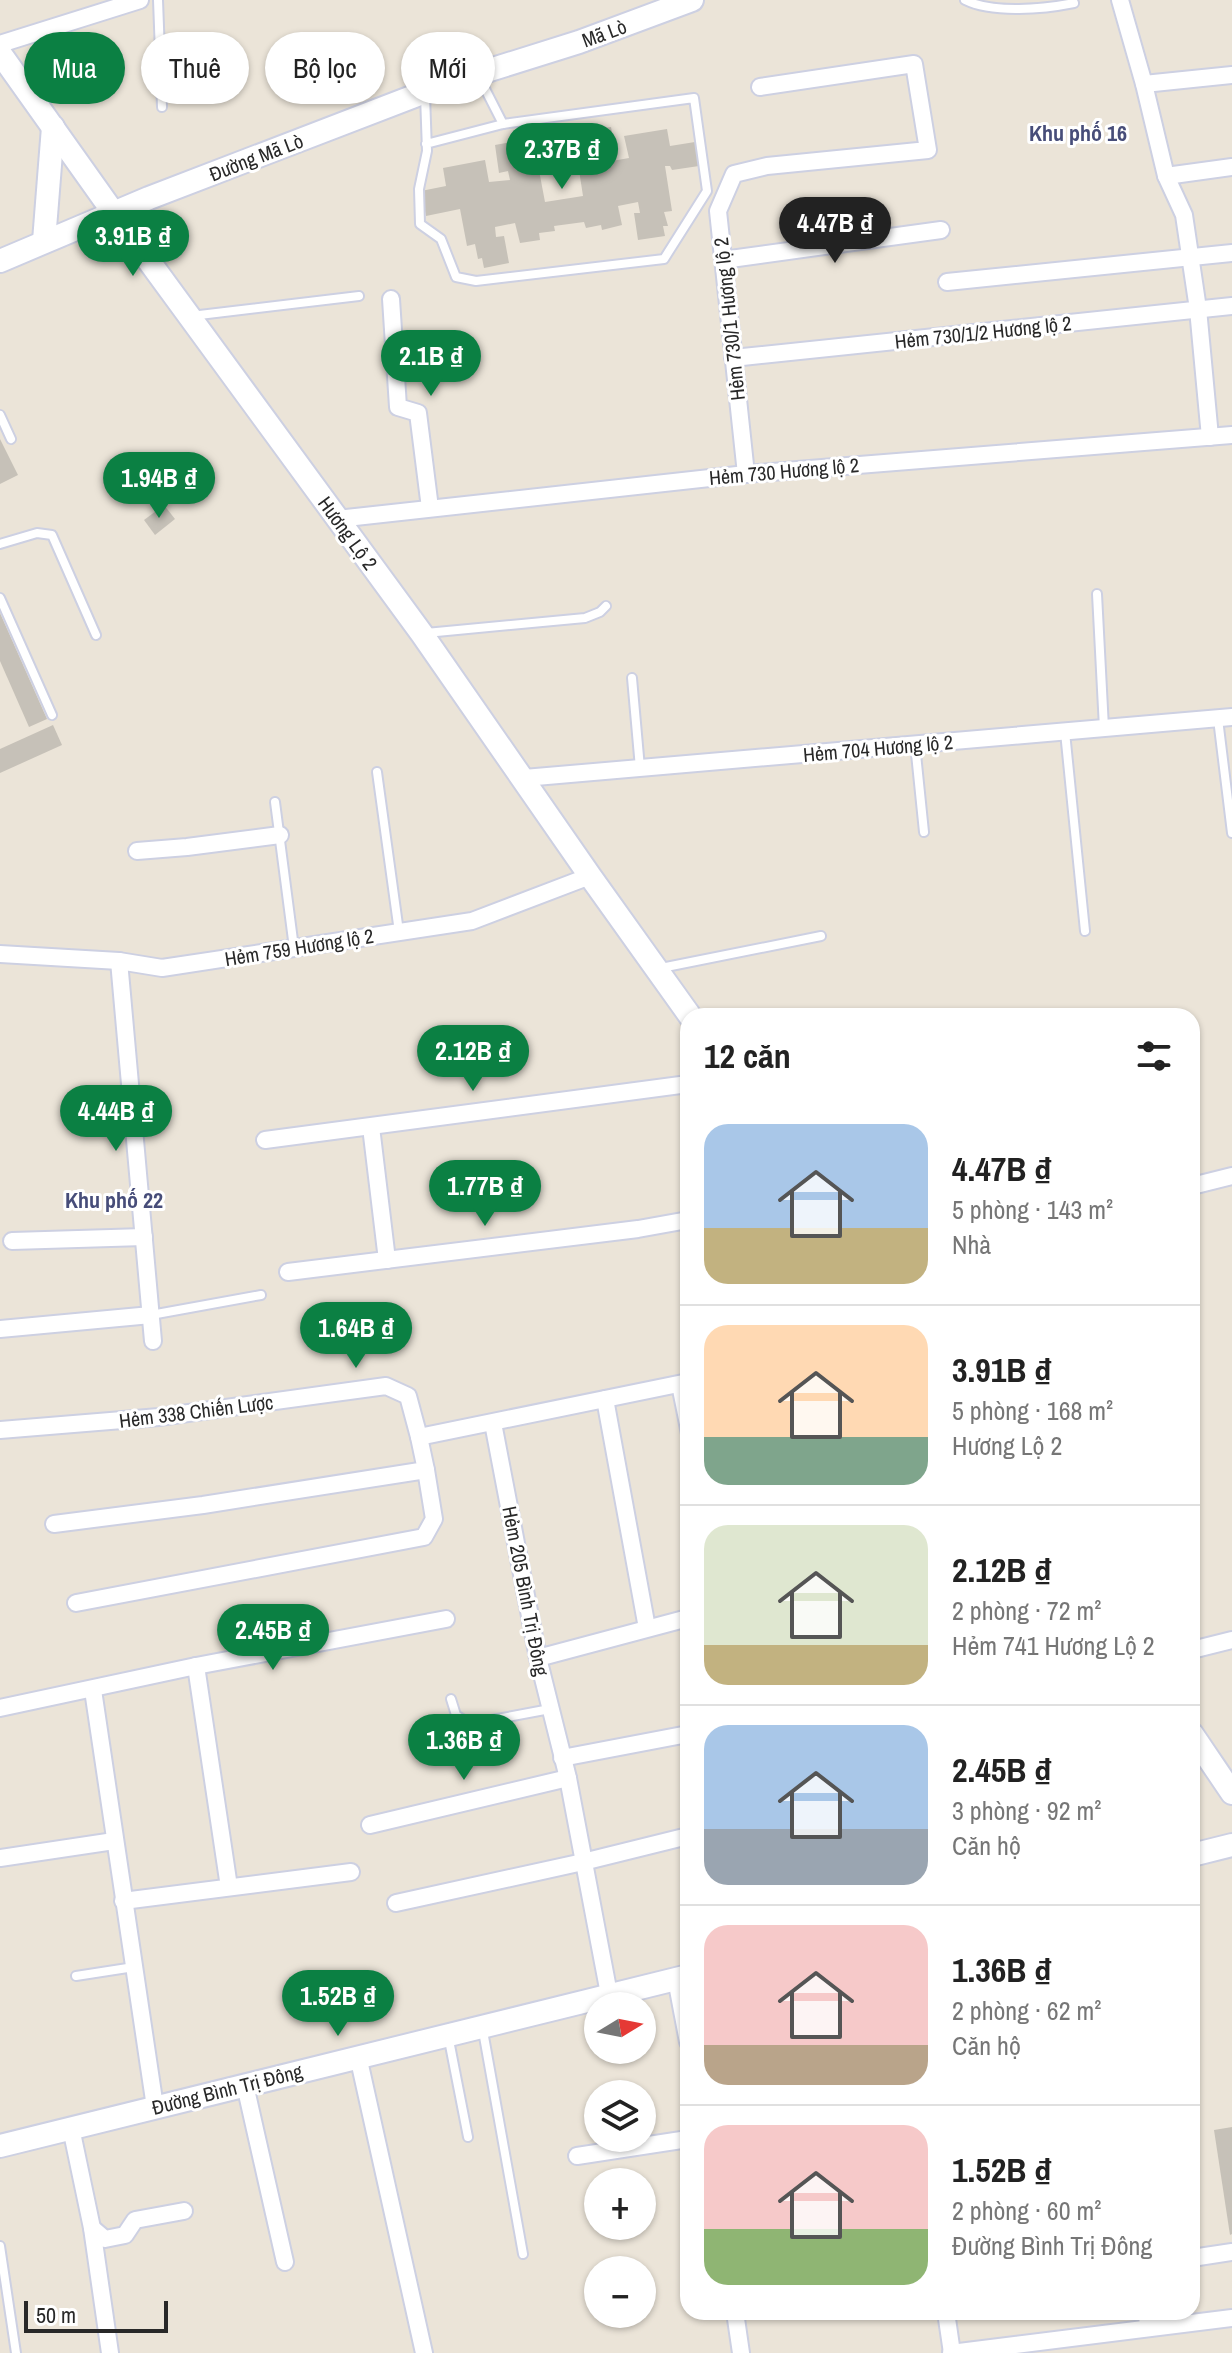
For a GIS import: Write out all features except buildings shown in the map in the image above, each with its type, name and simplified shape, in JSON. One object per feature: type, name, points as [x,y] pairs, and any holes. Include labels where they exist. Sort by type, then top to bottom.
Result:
[{"type":"main road","name":"Mã Lò","points":[[495,68],[579,42],[692,0]]},
{"type":"main road","name":"Hương Lộ 2","points":[[0,53],[422,634],[684,1008]]},
{"type":"main road","name":"Đường Mã Lò","points":[[0,261],[113,212],[401,101]]},
{"type":"main road","points":[[44,241],[53,127]]},
{"type":"main road","points":[[1200,1746],[1232,1793]]},
{"type":"main road","points":[[1200,1853],[1232,1845]]},
{"type":"main road","name":"Đường Bình Trị Đông","points":[[618,1992],[680,1977]]},
{"type":"main road","name":"Đường Bình Trị Đông","points":[[0,2146],[584,2000]]},
{"type":"street","points":[[0,44],[139,0]]},
{"type":"street","points":[[1120,0],[1166,176],[1184,215],[1198,309],[1210,437]]},
{"type":"street","name":"Hẻm 730/1 Hương lộ 2","points":[[746,474],[718,211],[734,174],[767,166],[928,150],[914,64],[760,87]]},
{"type":"street","points":[[1144,84],[1232,75]]},
{"type":"street","points":[[1166,176],[1232,167]]},
{"type":"street","points":[[723,260],[941,230]]},
{"type":"street","points":[[947,282],[1232,253]]},
{"type":"street","points":[[391,299],[398,407],[418,413],[430,508]]},
{"type":"street","name":"Hẻm 730/1/2 Hương lộ 2","points":[[733,358],[1232,306]]},
{"type":"street","name":"Hẻm 730 Hương lộ 2","points":[[337,519],[746,474],[1232,435]]},
{"type":"street","name":"Hẻm 704 Hương lộ 2","points":[[524,778],[1225,718]]},
{"type":"street","points":[[137,851],[280,835]]},
{"type":"street","name":"Hẻm 759 Hương lộ 2","points":[[0,954],[119,961],[162,968],[472,921],[590,876]]},
{"type":"street","points":[[119,961],[153,1341]]},
{"type":"street","points":[[265,1140],[680,1087]]},
{"type":"street","points":[[371,1127],[387,1260]]},
{"type":"street","points":[[1200,1184],[1232,1176]]},
{"type":"street","points":[[288,1272],[680,1221]]},
{"type":"street","points":[[12,1241],[144,1237]]},
{"type":"street","points":[[0,1329],[151,1315]]},
{"type":"street","points":[[76,1603],[424,1537],[434,1519],[419,1437],[680,1383]]},
{"type":"street","name":"Hẻm 338 Chiến Lược","points":[[0,1430],[159,1417],[386,1386],[408,1396],[419,1437]]},
{"type":"street","points":[[605,1399],[647,1628]]},
{"type":"street","name":"Hẻm 205 Bình Trị Đông","points":[[493,1423],[538,1658],[568,1778],[609,1992]]},
{"type":"street","points":[[54,1524],[203,1505],[426,1470]]},
{"type":"street","points":[[0,1708],[196,1666],[446,1619]]},
{"type":"street","points":[[538,1658],[680,1620]]},
{"type":"street","points":[[1200,1648],[1232,1640]]},
{"type":"street","points":[[196,1666],[229,1887]]},
{"type":"street","points":[[93,1690],[155,2107]]},
{"type":"street","points":[[562,1758],[680,1736]]},
{"type":"street","points":[[370,1825],[568,1778]]},
{"type":"street","points":[[396,1903],[680,1838]]},
{"type":"street","points":[[0,1858],[114,1841]]},
{"type":"street","points":[[123,1901],[351,1872]]},
{"type":"street","points":[[358,2056],[424,2353]]},
{"type":"street","points":[[245,2085],[285,2262]]},
{"type":"street","points":[[71,2128],[92,2228],[110,2353]]},
{"type":"street","points":[[577,2156],[680,2140]]},
{"type":"street","points":[[92,2228],[105,2239],[125,2235],[135,2220],[184,2211]]},
{"type":"street","points":[[1200,2257],[1232,2252]]},
{"type":"street","points":[[1200,2319],[1232,2318]]},
{"type":"street","points":[[736,2320],[741,2353]]},
{"type":"street","points":[[947,2320],[951,2353],[1148,2320]]},
{"type":"lane","points":[[158,0],[162,107]]},
{"type":"lane","points":[[965,0],[975,5],[1029,10],[1074,3]]},
{"type":"lane","points":[[425,104],[426,144],[419,189],[420,224],[441,239],[456,277],[476,281],[664,259],[707,191],[694,98],[503,124],[426,144]]},
{"type":"lane","points":[[493,104],[503,124]]},
{"type":"lane","points":[[190,316],[359,296]]},
{"type":"lane","points":[[0,415],[11,439]]},
{"type":"lane","points":[[0,544],[37,533],[52,535],[96,635]]},
{"type":"lane","points":[[1097,594],[1104,728]]},
{"type":"lane","points":[[0,598],[52,715]]},
{"type":"lane","points":[[422,634],[585,618],[606,606]]},
{"type":"lane","points":[[632,678],[640,768]]},
{"type":"lane","points":[[1225,718],[1232,833]]},
{"type":"lane","points":[[1065,732],[1085,931]]},
{"type":"lane","points":[[915,744],[924,832]]},
{"type":"lane","points":[[377,772],[399,932]]},
{"type":"lane","points":[[275,802],[294,948]]},
{"type":"lane","points":[[656,969],[821,936]]},
{"type":"lane","points":[[151,1315],[261,1295]]},
{"type":"lane","points":[[451,1699],[456,1715],[470,1724],[550,1709]]},
{"type":"lane","points":[[76,1976],[134,1967]]},
{"type":"lane","points":[[482,2026],[523,2254]]},
{"type":"lane","points":[[448,2034],[468,2137]]},
{"type":"lane","points":[[0,2246],[16,2353]]},
{"type":"district","name":"Khu phố 16","points":[[1078,133]]},
{"type":"district","name":"Khu phố 22","points":[[114,1200]]}]
